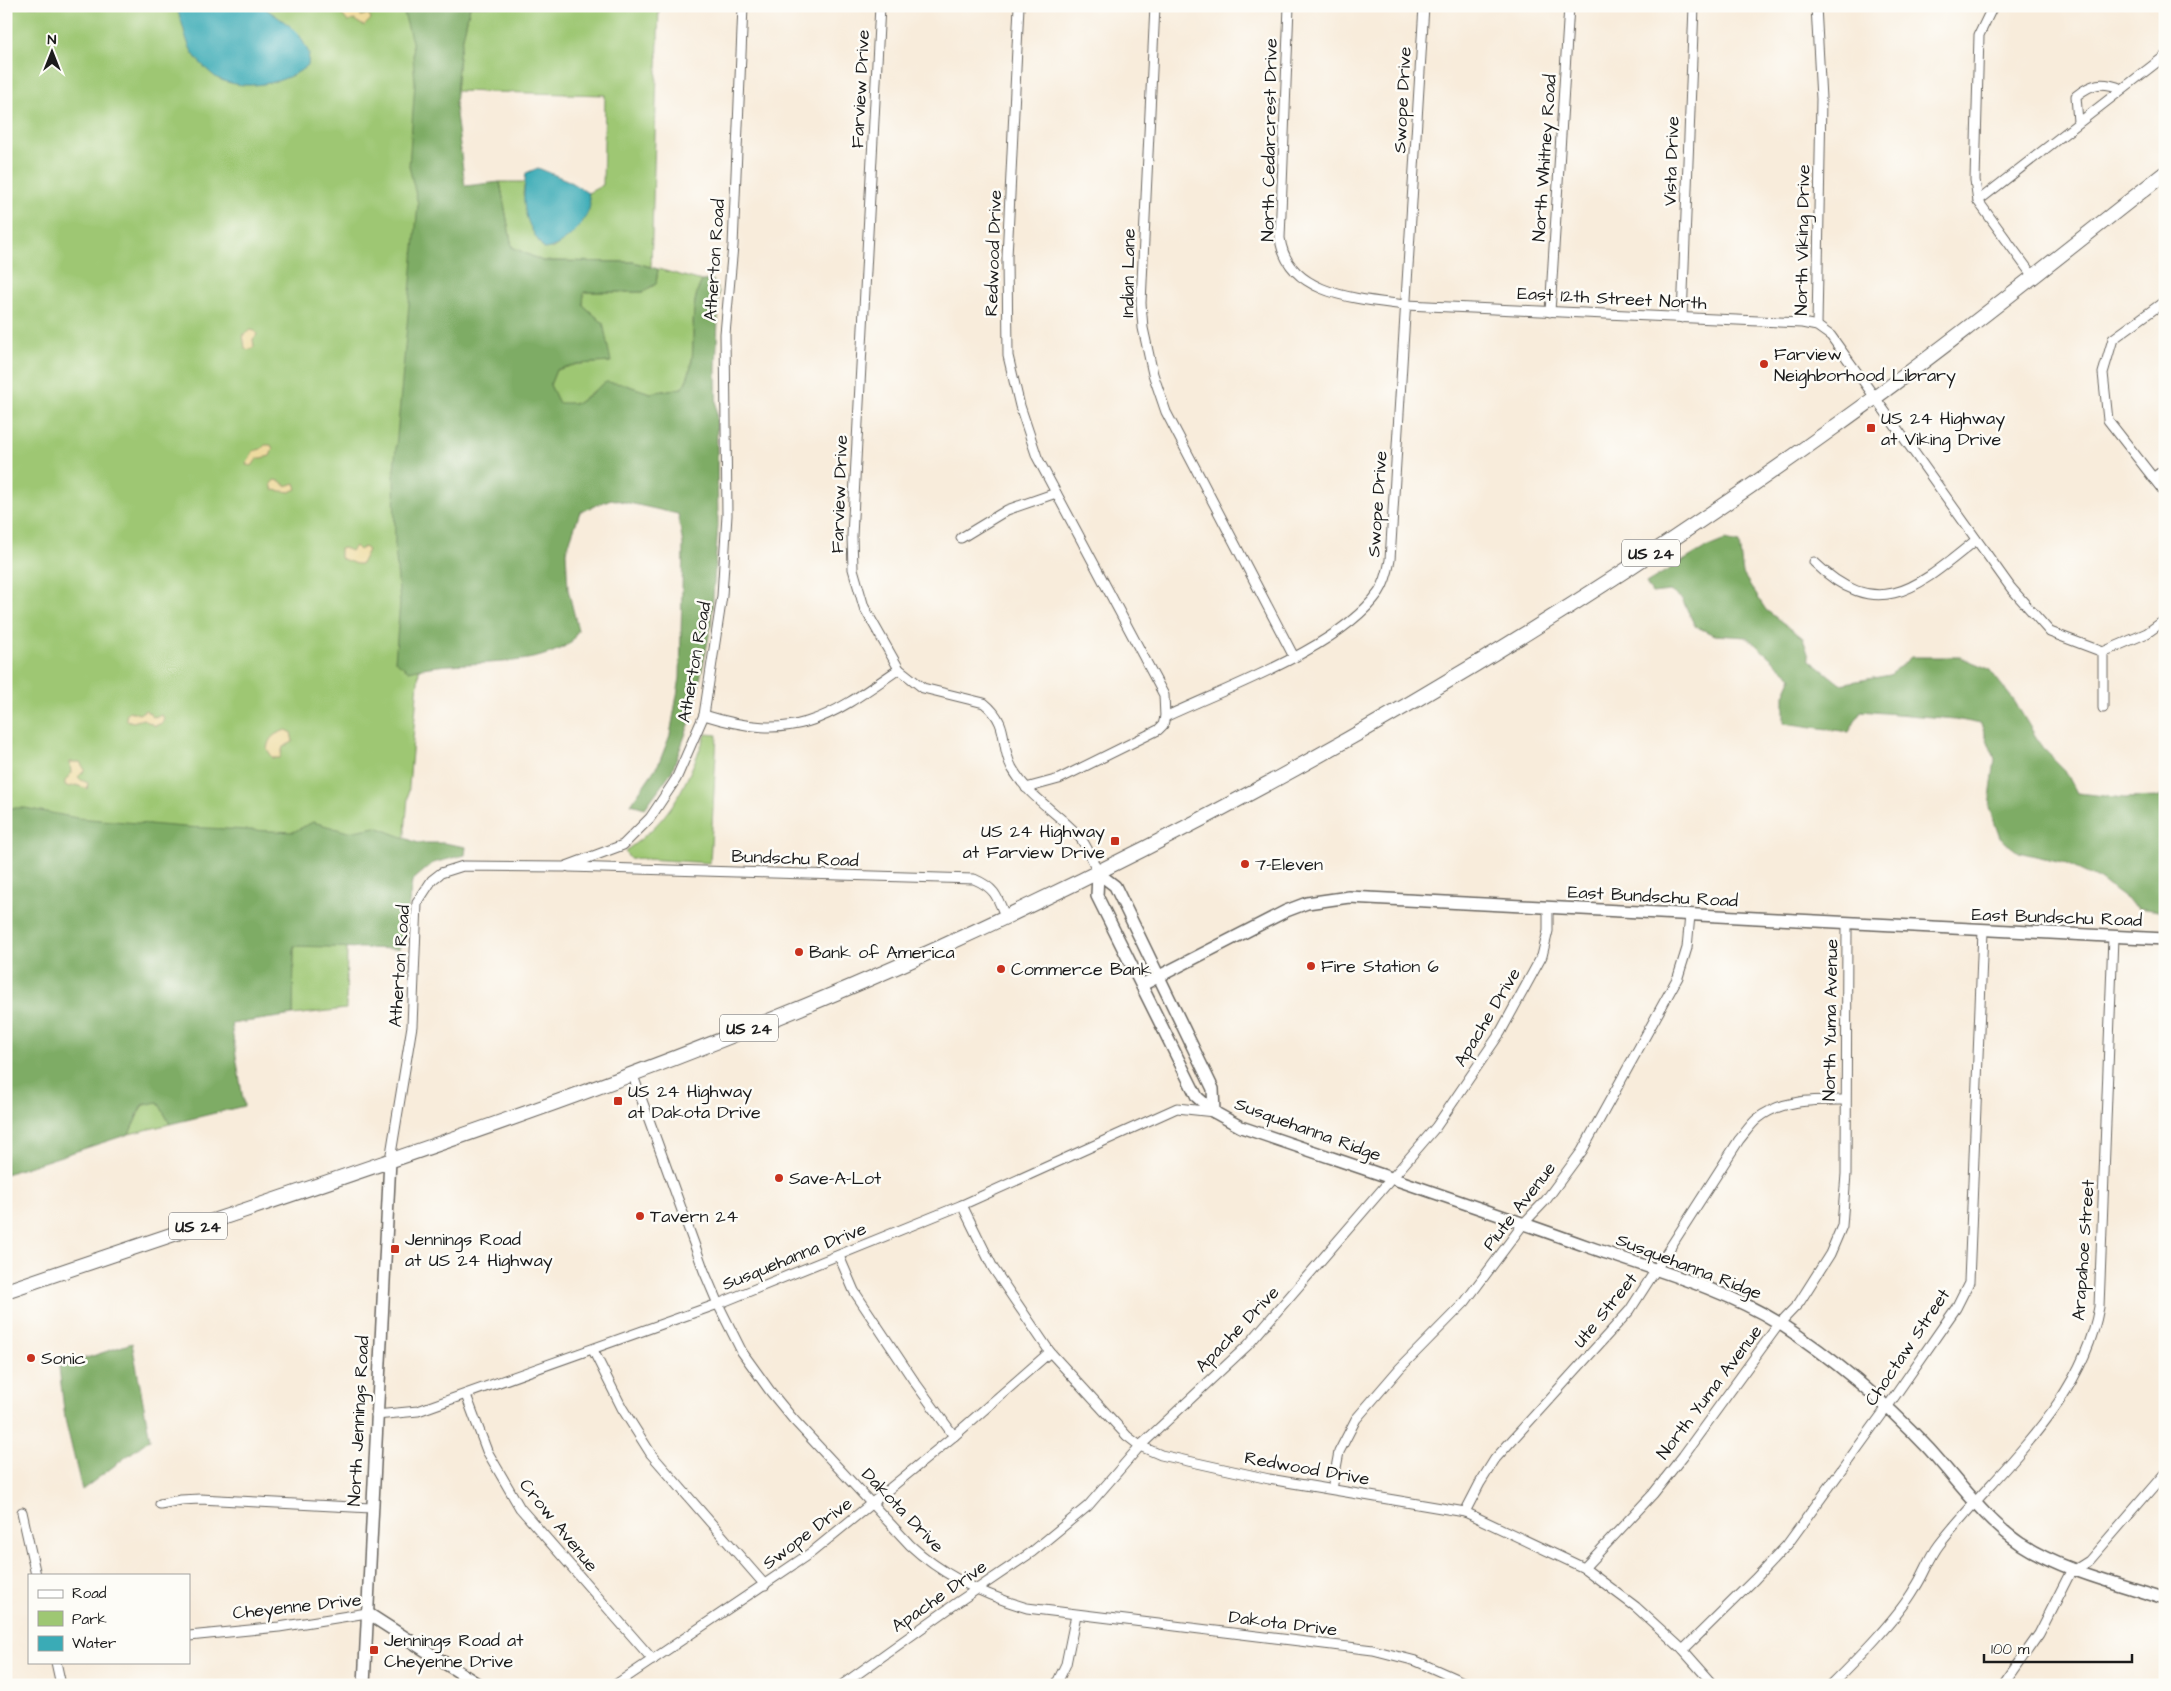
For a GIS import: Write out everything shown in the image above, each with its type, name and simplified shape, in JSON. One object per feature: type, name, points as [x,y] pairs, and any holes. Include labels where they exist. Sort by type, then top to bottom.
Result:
[{"type":"highway","name":"US 24","points":[[6,1291],[390,1160],[632,1073],[802,1007],[942,946],[1098,873],[1277,779],[1453,678],[1675,538],[1875,397],[2000,304],[2032,275],[2165,173]]},
{"type":"street","name":"Atherton Road","points":[[390,1160],[412,1026],[417,903],[423,890],[441,874],[463,866],[564,867],[623,845],[650,818],[676,779],[704,715],[722,596],[727,515],[725,334],[733,246],[743,6]]},
{"type":"street","name":"Farview Drive","points":[[880,6],[852,536],[853,569],[864,607],[899,669],[923,688],[984,703],[992,709],[1002,726],[1011,766],[1026,788],[1076,833],[1086,847],[1098,873]]},
{"type":"street","name":"Redwood Drive","points":[[1019,6],[1007,257],[1008,356],[1020,406],[1037,457],[1164,695],[1165,717]]},
{"type":"street","name":"Indian Lane","points":[[1155,6],[1151,123],[1143,241],[1141,303],[1143,328],[1153,374],[1166,412],[1294,657]]},
{"type":"street","name":"North Cedarcrest Drive","points":[[1290,6],[1280,238],[1286,260],[1293,271],[1314,285],[1354,298],[1406,305]]},
{"type":"street","name":"Swope Drive","points":[[1026,788],[1059,779],[1158,730],[1163,725],[1165,717],[1294,657],[1323,641],[1352,620],[1378,592],[1388,573],[1424,6]]},
{"type":"street","name":"North Whitney Road","points":[[1550,312],[1569,6]]},
{"type":"street","name":"Vista Drive","points":[[1682,318],[1694,6]]},
{"type":"street","name":"North Viking Drive","points":[[1816,6],[1821,99],[1817,326],[1831,336],[1910,448],[1963,518],[1976,540],[2011,588],[2050,632],[2103,652]]},
{"type":"street","points":[[1993,6],[1979,35],[1975,180],[1978,201],[2032,275]]},
{"type":"street","points":[[1978,201],[2165,56]]},
{"type":"street","points":[[2078,122],[2076,96],[2089,86],[2101,83],[2122,89]]},
{"type":"street","points":[[2165,301],[2114,339],[2102,373],[2108,420],[2165,493]]},
{"type":"street","name":"East 12th Street North","points":[[1406,305],[1802,323],[1817,326]]},
{"type":"street","points":[[2153,478],[2165,469]]},
{"type":"street","points":[[962,538],[1007,510],[1056,492]]},
{"type":"street","points":[[1814,562],[1828,576],[1856,591],[1877,595],[1891,594],[1920,584],[1976,540]]},
{"type":"street","points":[[2103,708],[2103,652],[2147,633],[2165,620]]},
{"type":"street","points":[[704,715],[733,724],[761,728],[796,726],[832,712],[899,669]]},
{"type":"street","name":"Bundschu Road","points":[[564,867],[974,879],[986,884],[995,892],[1005,916]]},
{"type":"street","name":"Susquehanna Ridge","points":[[1098,873],[1115,886],[1157,977],[1213,1089],[1214,1112]]},
{"type":"street","name":"Susquehanna Ridge","points":[[1098,873],[1097,896],[1197,1097],[1214,1112],[1241,1127],[1524,1223],[1744,1304],[1780,1324],[1840,1365],[1888,1406],[1997,1526],[2022,1544],[2049,1559],[2165,1598]]},
{"type":"street","name":"East Bundschu Road","points":[[1142,986],[1286,912],[1307,903],[1349,897],[2165,939]]},
{"type":"street","name":"Apache Drive","points":[[842,1685],[1032,1552],[1088,1506],[1140,1446],[1248,1346],[1436,1127],[1500,1033],[1542,956],[1548,931],[1548,907]]},
{"type":"street","name":"Piute Avenue","points":[[1332,1489],[1339,1452],[1356,1419],[1400,1368],[1465,1302],[1524,1223],[1546,1200],[1582,1151],[1678,977],[1687,948],[1690,915]]},
{"type":"street","name":"North Yuma Avenue","points":[[1584,1568],[1659,1486],[1780,1324],[1799,1303],[1816,1279],[1830,1254],[1842,1226],[1846,1174],[1847,924]]},
{"type":"street","name":"Choctaw Street","points":[[1683,1650],[1787,1545],[1888,1406],[1956,1308],[1969,1282],[1983,931]]},
{"type":"street","points":[[1121,943],[1138,936]]},
{"type":"street","name":"Arapahoe Street","points":[[1831,1685],[1903,1606],[1916,1588],[1937,1547],[1974,1502],[2019,1454],[2050,1415],[2079,1366],[2096,1324],[2099,1307],[2113,937]]},
{"type":"street","name":"Dakota Drive","points":[[632,1073],[718,1304],[742,1352],[770,1391],[910,1545],[930,1564],[977,1589],[1027,1608],[1373,1650],[1416,1661],[1458,1683],[1470,1685]]},
{"type":"street","name":"Ute Street","points":[[1465,1512],[1480,1482],[1495,1459],[1600,1346],[1630,1310],[1739,1140],[1757,1119],[1783,1104],[1812,1100],[1845,1100]]},
{"type":"street","name":"Susquehanna Drive","points":[[376,1415],[418,1411],[718,1304],[962,1205],[1177,1108],[1214,1112]]},
{"type":"street","name":"North Jennings Road","points":[[364,1685],[371,1508],[390,1160]]},
{"type":"street","name":"Redwood Drive","points":[[962,1205],[993,1268],[1050,1352],[1128,1436],[1140,1446],[1161,1455],[1269,1479],[1465,1512],[1559,1554],[1584,1568],[1636,1607],[1683,1650],[1714,1685]]},
{"type":"street","points":[[839,1256],[854,1291],[914,1381],[954,1436]]},
{"type":"street","points":[[593,1350],[622,1408],[652,1454],[765,1585]]},
{"type":"street","name":"Swope Drive","points":[[615,1685],[812,1552],[954,1436],[1050,1352]]},
{"type":"street","name":"Crow Avenue","points":[[466,1395],[487,1451],[520,1508],[653,1660]]},
{"type":"street","points":[[2003,1685],[2039,1634],[2065,1580],[2075,1568],[2089,1562],[2165,1473]]},
{"type":"street","points":[[160,1504],[200,1499],[371,1508]]},
{"type":"street","points":[[22,1512],[36,1574]]},
{"type":"street","name":"Cheyenne Drive","points":[[190,1636],[279,1627],[367,1613],[479,1685]]},
{"type":"street","points":[[1056,1685],[1066,1664],[1076,1615]]},
{"type":"street","points":[[58,1664],[60,1685]]},
{"type":"green space","points":[[6,6],[437,6],[446,358],[404,844],[6,829]]},
{"type":"green space","points":[[402,6],[470,6],[459,55],[455,106],[465,186],[500,182],[512,247],[542,261],[633,262],[658,269],[656,284],[642,292],[584,292],[583,305],[603,323],[611,362],[577,364],[556,370],[550,385],[559,403],[578,403],[606,382],[623,384],[650,393],[682,388],[688,376],[691,363],[694,307],[702,281],[713,280],[719,292],[716,369],[718,525],[711,626],[693,714],[672,771],[645,808],[631,804],[659,763],[670,735],[680,678],[683,545],[678,514],[611,499],[580,512],[566,552],[568,589],[578,630],[569,644],[550,653],[531,658],[428,667],[409,671],[395,661],[400,603],[395,547],[394,470],[418,204],[409,166],[415,83],[412,42]]},
{"type":"green space","points":[[470,6],[659,6],[651,267],[633,262],[542,261],[512,247],[500,182],[525,182],[523,194],[552,249],[573,232],[584,219],[587,212],[588,193],[603,185],[605,95],[456,91],[459,55]]},
{"type":"green space","points":[[658,269],[702,281],[694,307],[691,363],[688,376],[682,388],[650,393],[623,384],[593,391],[578,403],[559,404],[550,385],[556,370],[577,364],[610,362],[603,323],[583,305],[584,292],[642,292],[656,284]]},
{"type":"green space","points":[[1725,540],[1739,543],[1743,574],[1766,610],[1803,638],[1810,660],[1840,684],[1890,675],[1911,657],[1960,657],[1989,669],[2015,702],[2042,747],[2065,770],[2077,793],[2124,798],[2161,797],[2165,782],[2165,912],[2138,908],[2097,878],[2062,862],[2018,852],[2000,838],[1989,807],[1995,759],[1981,724],[1955,719],[1861,711],[1849,732],[1784,723],[1784,695],[1792,677],[1747,637],[1714,635],[1695,626],[1682,599],[1670,591],[1652,593],[1646,583],[1703,549]]},
{"type":"green space","points":[[706,734],[717,735],[710,863],[629,858],[625,851],[655,826],[676,800]]},
{"type":"green space","points":[[6,808],[25,808],[77,818],[184,827],[293,832],[313,822],[348,832],[376,827],[418,843],[444,843],[466,847],[465,855],[433,863],[412,881],[406,925],[399,949],[294,946],[293,1015],[231,1024],[244,1106],[170,1124],[158,1102],[142,1105],[129,1134],[6,1174]]},
{"type":"green space","points":[[294,945],[347,947],[346,1009],[293,1015]]},
{"type":"green space","points":[[158,1101],[170,1124],[129,1134],[142,1106]]},
{"type":"green space","points":[[132,1343],[150,1439],[82,1490],[65,1419],[59,1367]]},
{"type":"sand","points":[[342,6],[348,6],[351,12],[358,7],[361,16],[368,14],[371,19],[364,26],[354,20],[348,22],[340,12]]},
{"type":"sand","points":[[251,330],[255,331],[257,335],[253,339],[254,347],[248,350],[245,348],[243,335]]},
{"type":"sand","points":[[265,445],[271,445],[273,449],[270,456],[257,459],[252,466],[246,465],[253,451],[261,449]]},
{"type":"sand","points":[[274,480],[280,481],[286,486],[295,483],[297,489],[290,492],[273,490],[271,484]]},
{"type":"sand","points":[[355,546],[359,550],[364,547],[368,550],[361,564],[340,558],[340,549],[344,548],[351,551]]},
{"type":"sand","points":[[146,710],[153,717],[162,715],[164,719],[162,723],[155,726],[143,719],[133,722],[127,720],[126,716],[129,711],[139,714]]},
{"type":"sand","points":[[286,730],[291,732],[293,742],[283,747],[280,758],[273,758],[267,749],[269,742],[275,735]]},
{"type":"sand","points":[[70,762],[80,762],[85,770],[78,777],[88,783],[87,789],[76,785],[69,787],[65,785],[65,781],[71,773]]},
{"type":"water","points":[[175,6],[262,6],[289,25],[300,36],[309,53],[308,65],[288,77],[264,84],[240,85],[217,78],[204,67],[189,47]]},
{"type":"water","points":[[538,168],[567,180],[588,193],[590,203],[590,207],[582,222],[571,235],[558,245],[544,249],[528,222],[524,205],[526,173]]},
{"type":"place","name":"Farview Neighborhood Library","points":[[1764,364]]},
{"type":"place","name":"US 24 Highway at Viking Drive","points":[[1871,428]]},
{"type":"place","name":"US 24 Highway at Farview Drive","points":[[1115,841]]},
{"type":"place","name":"7-Eleven","points":[[1245,864]]},
{"type":"place","name":"Bank of America","points":[[799,952]]},
{"type":"place","name":"Fire Station 6","points":[[1311,966]]},
{"type":"place","name":"Commerce Bank","points":[[1001,969]]},
{"type":"place","name":"US 24 Highway at Dakota Drive","points":[[618,1101]]},
{"type":"place","name":"Save-A-Lot","points":[[779,1178]]},
{"type":"place","name":"Tavern 24","points":[[640,1216]]},
{"type":"place","name":"Jennings Road at US 24 Highway","points":[[395,1249]]},
{"type":"place","name":"Sonic","points":[[31,1358]]},
{"type":"place","name":"Jennings Road at Cheyenne Drive","points":[[374,1650]]}]
